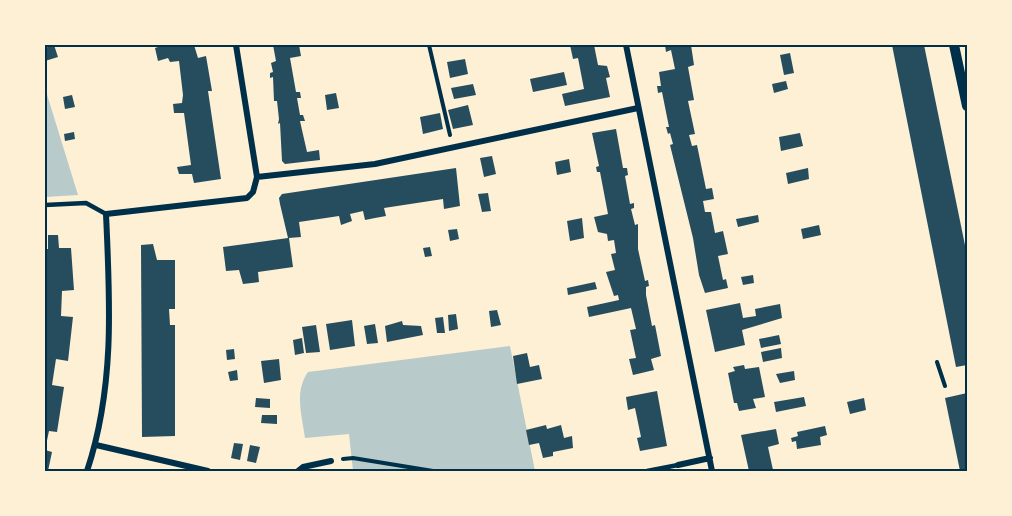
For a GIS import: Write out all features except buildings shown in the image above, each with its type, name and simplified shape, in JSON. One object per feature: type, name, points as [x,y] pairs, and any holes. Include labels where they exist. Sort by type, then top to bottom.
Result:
[{"type":"street","points":[[87,471],[96,445],[109,353],[106,214],[247,198],[253,192],[257,177],[236,45]]},
{"type":"street","points":[[626,45],[712,471]]},
{"type":"street","points":[[954,45],[967,106]]},
{"type":"street","points":[[257,177],[375,164],[638,108]]},
{"type":"street","points":[[96,445],[208,471]]},
{"type":"street","points":[[678,465],[710,458]]},
{"type":"street","points":[[298,471],[303,467],[330,461]]},
{"type":"lane","points":[[45,205],[86,203],[106,214]]},
{"type":"lane","points":[[647,471],[678,465]]},
{"type":"path","points":[[429,45],[453,147]]},
{"type":"path","points":[[937,362],[945,386]]},
{"type":"path","points":[[330,461],[353,458],[433,471]]},
{"type":"shaded area","points":[[45,88],[78,195],[45,197]]},
{"type":"shaded area","points":[[510,346],[535,471],[353,471],[349,434],[305,438],[300,396],[308,372]]}]
